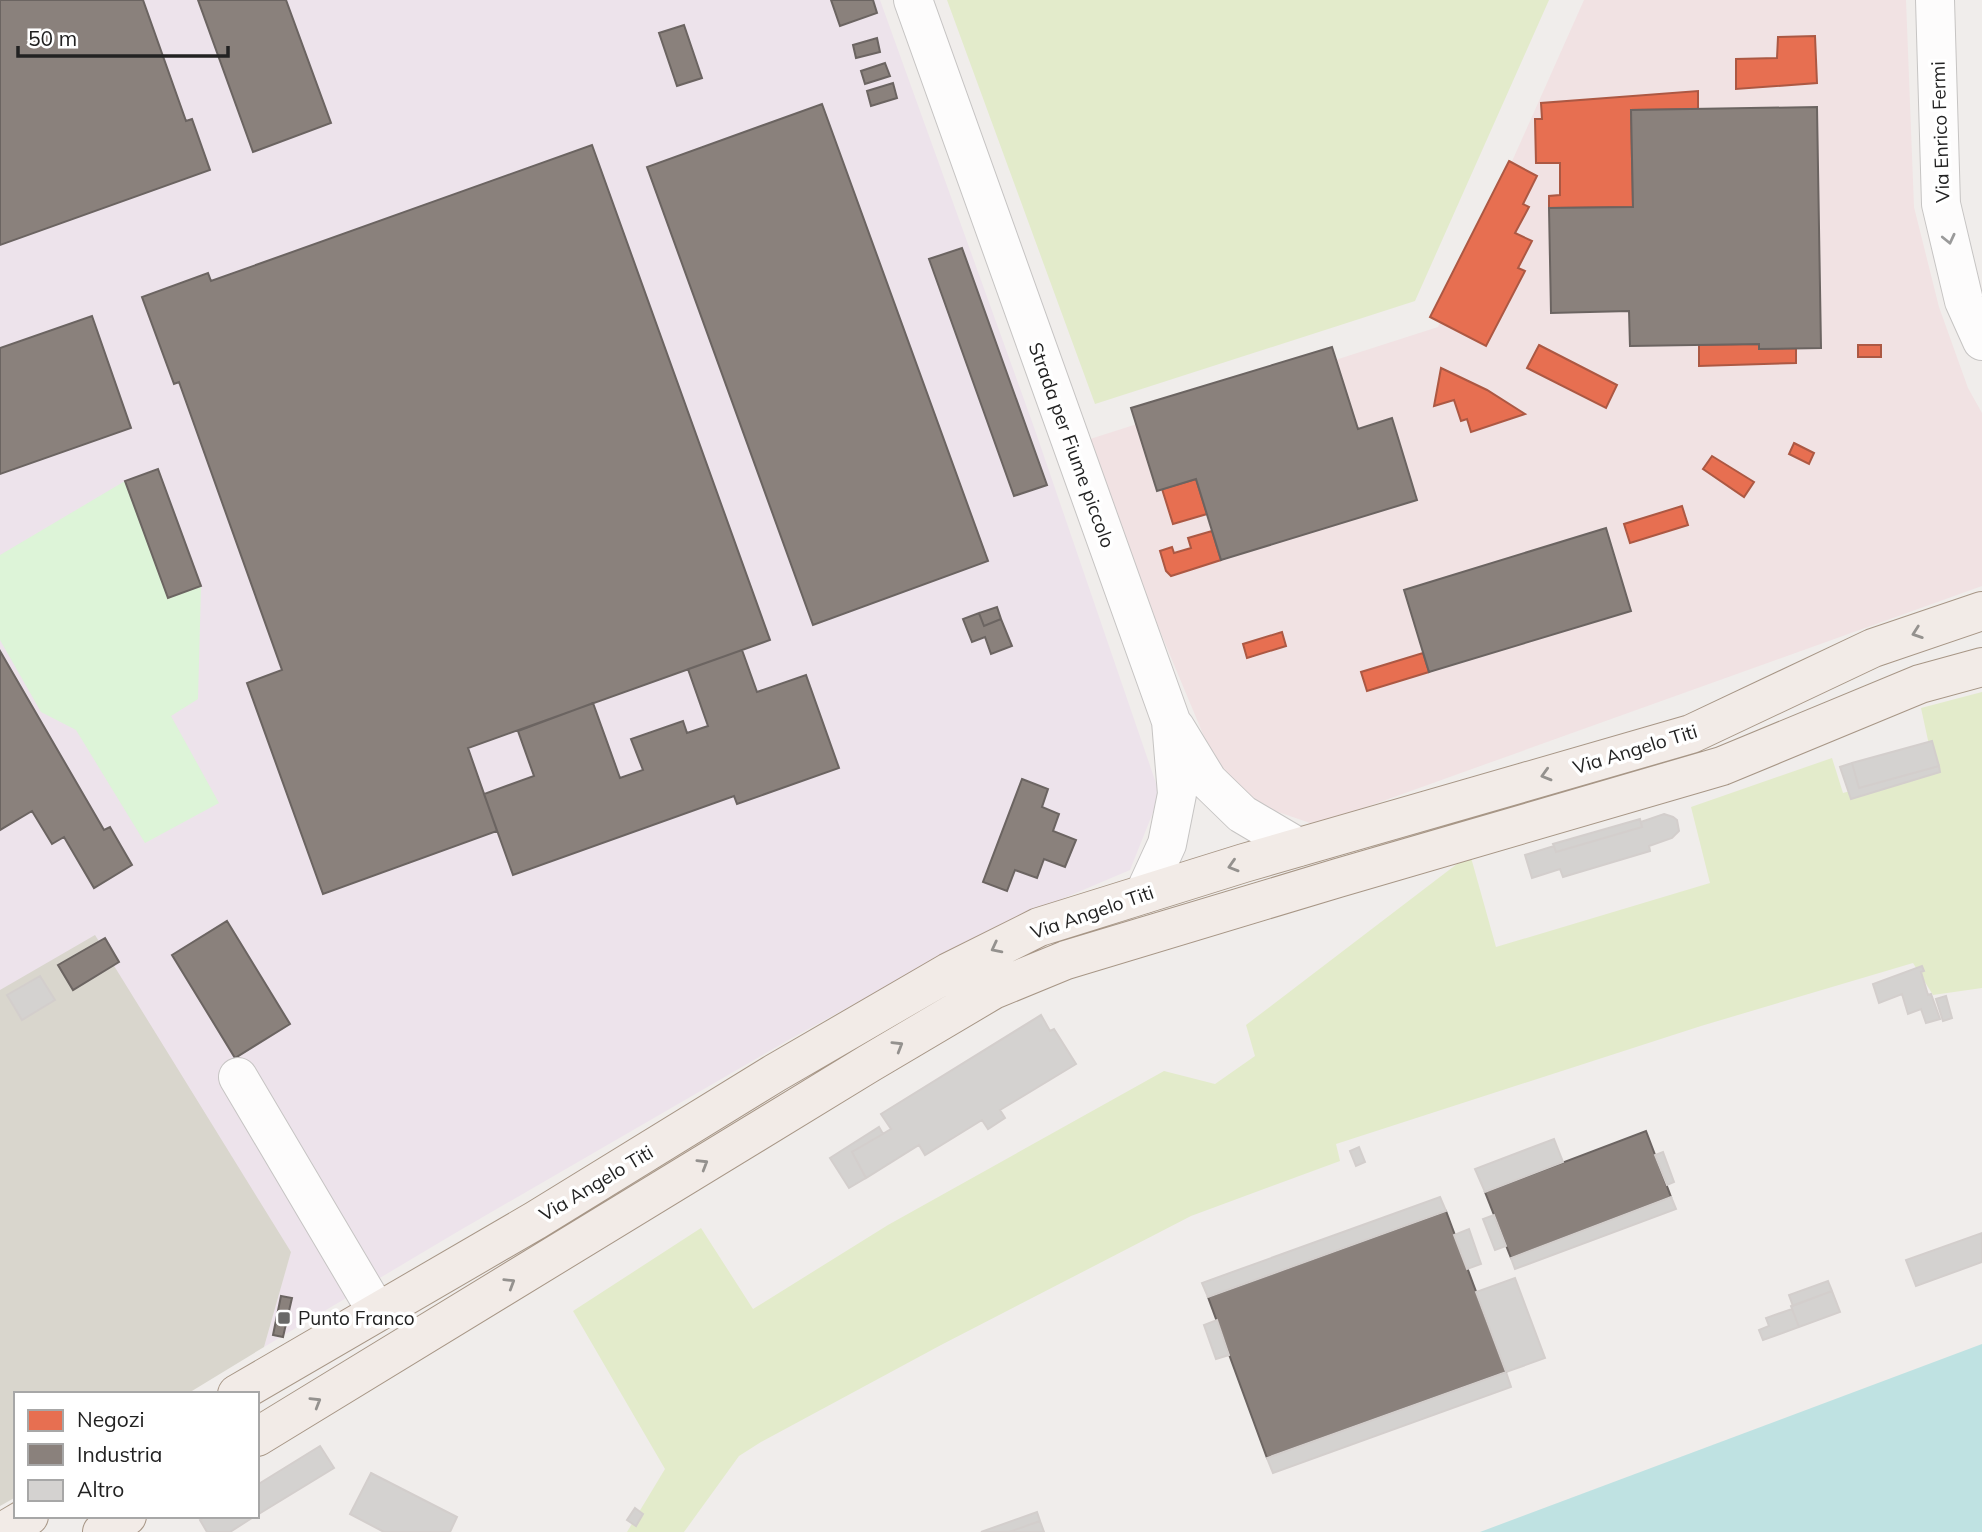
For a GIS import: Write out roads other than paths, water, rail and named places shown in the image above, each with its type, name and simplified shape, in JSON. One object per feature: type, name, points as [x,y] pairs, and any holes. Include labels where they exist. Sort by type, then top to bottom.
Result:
[{"type":"main road","name":"Via Angelo Titi","points":[[240,1392],[547,1213],[775,1073],[949,972],[1039,927],[1298,847],[1691,734],[1873,648],[1982,611]]},
{"type":"main road","name":"Via Angelo Titi","points":[[259,1436],[993,990],[1066,960],[1721,766],[1920,684],[1982,667]]},
{"type":"main road","points":[[2,1532],[26,1518]]},
{"type":"main road","points":[[102,1532],[124,1518]]},
{"type":"street","name":"Strada per Fiume piccolo","points":[[913,0],[1171,721],[1177,794],[1167,844],[1144,894]]},
{"type":"street","name":"Via Enrico Fermi","points":[[1936,0],[1941,204],[1964,301],[1982,341]]},
{"type":"street","points":[[1171,721],[1208,780],[1242,814],[1298,847]]},
{"type":"street","points":[[238,1077],[382,1309],[383,1361]]},
{"type":"street","points":[[382,1309],[431,1332]]},
{"type":"water","points":[[1982,1344],[1982,1532],[1480,1532]]},
{"type":"place","name":"Punto Franco","points":[[284,1318]]}]
